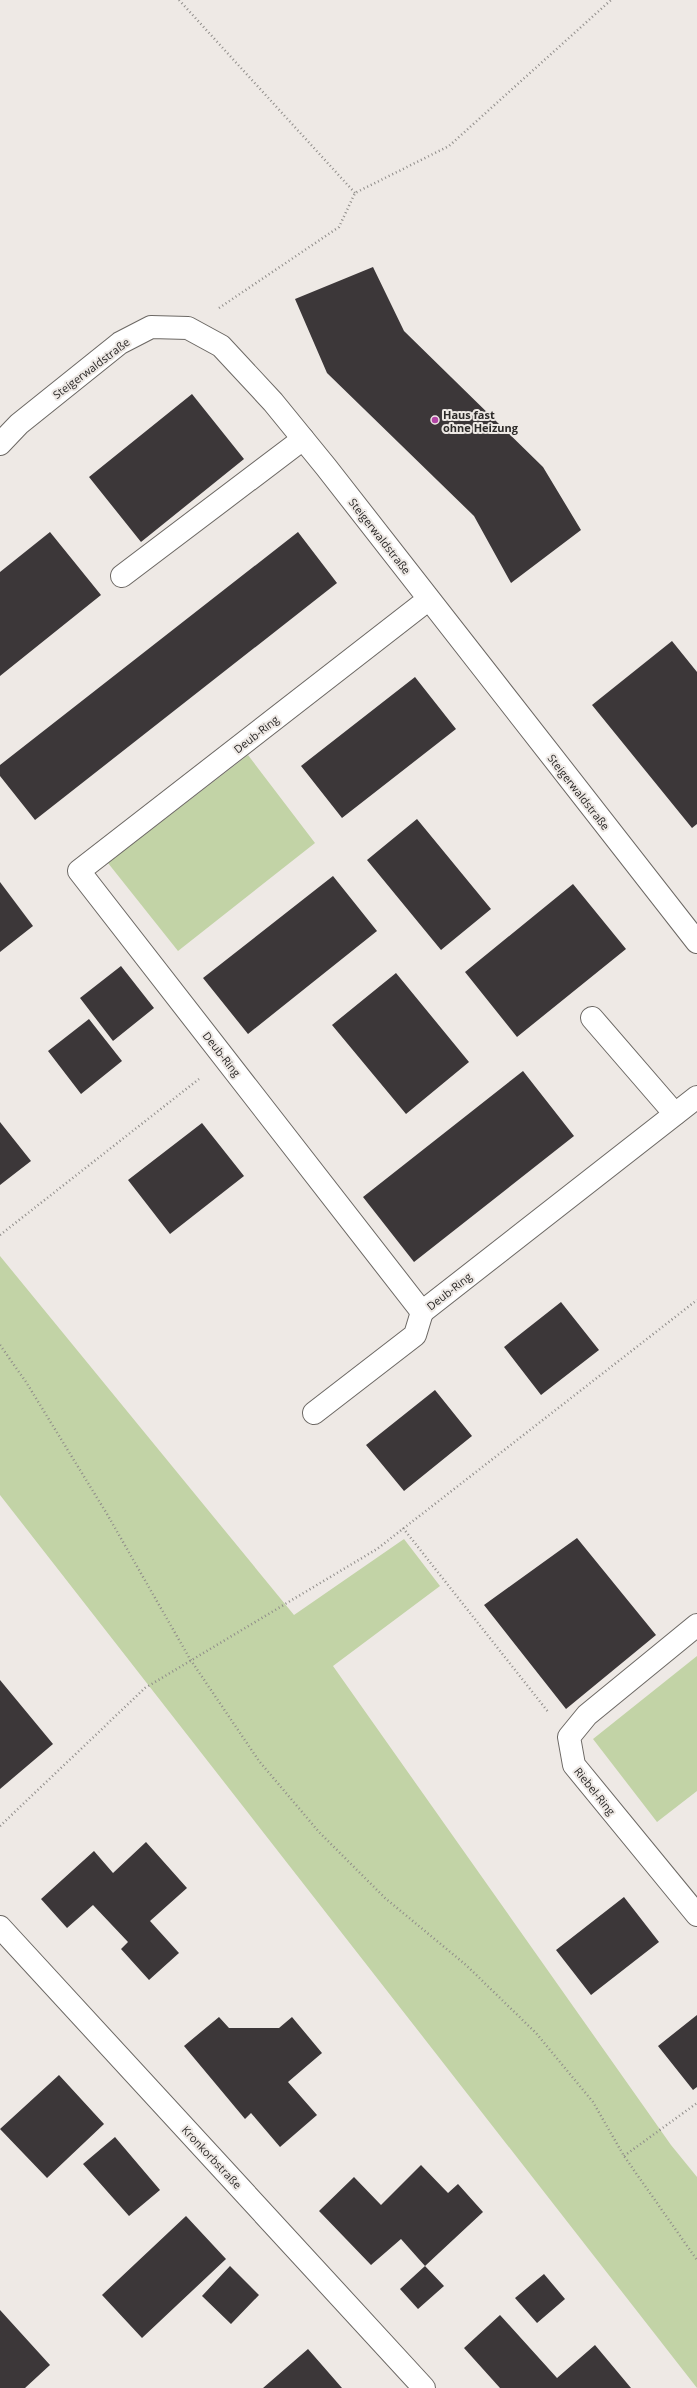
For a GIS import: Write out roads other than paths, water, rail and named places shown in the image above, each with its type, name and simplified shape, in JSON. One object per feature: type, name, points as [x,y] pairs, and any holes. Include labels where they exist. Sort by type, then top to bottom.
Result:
[{"type":"street","name":"Steigerwaldstraße","points":[[0,444],[25,419],[120,343],[151,327],[188,328],[221,346],[273,402],[303,439],[697,942]]},
{"type":"street","points":[[122,576],[303,439]]},
{"type":"street","name":"Deub-Ring","points":[[429,600],[79,871],[422,1312],[697,1097]]},
{"type":"street","points":[[592,1018],[675,1114]]},
{"type":"street","points":[[314,1413],[415,1335],[422,1312]]},
{"type":"street","name":"Riebel-Ring","points":[[697,1626],[588,1715],[568,1737],[574,1765],[697,1915]]},
{"type":"street","name":"Kronkorbstraße","points":[[0,1927],[424,2388]]},
{"type":"place","name":"Haus fast ohne Heizung","points":[[435,420]]}]
